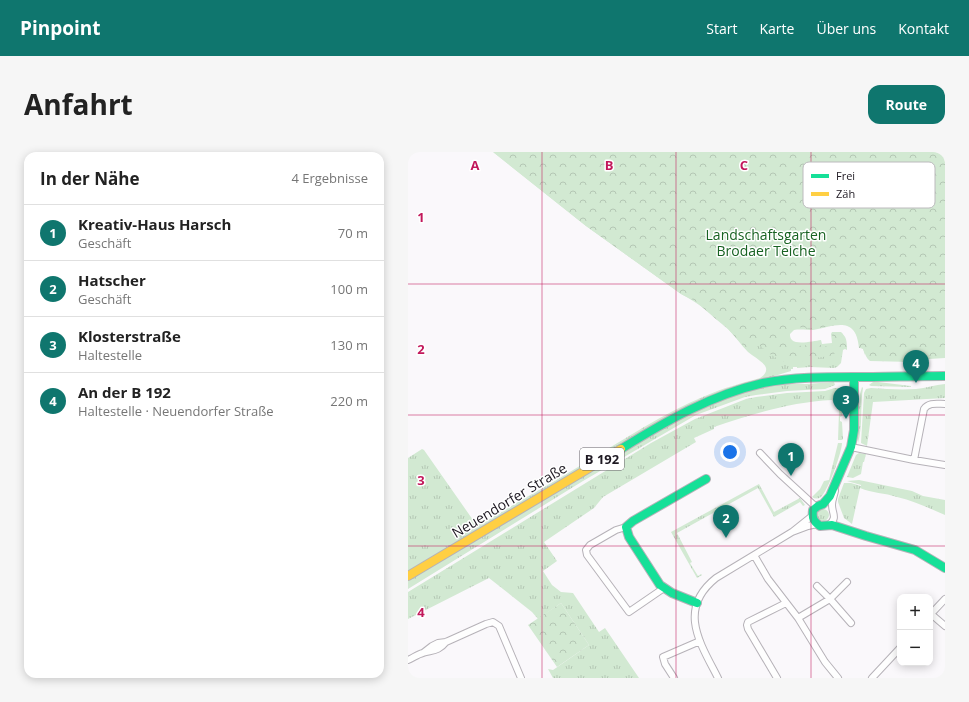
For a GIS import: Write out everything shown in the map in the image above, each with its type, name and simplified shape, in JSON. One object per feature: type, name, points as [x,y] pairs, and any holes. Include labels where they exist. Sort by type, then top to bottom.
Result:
[{"type":"main road","name":"Neuendorfer Straße","points":[[408,576],[678,414],[731,392],[753,385],[770,382],[819,377],[945,376]]},
{"type":"main road","points":[[854,377],[854,430],[851,447],[830,496],[813,510],[813,520],[817,524],[823,526],[829,524],[838,526],[914,550],[945,568]]},
{"type":"main road","points":[[697,603],[675,594],[660,585],[629,538],[626,527],[633,521],[706,479]]},
{"type":"street","points":[[914,460],[924,409],[928,405],[945,404]]},
{"type":"street","points":[[851,447],[914,460],[945,464]]},
{"type":"street","points":[[760,453],[780,474],[819,506],[829,506],[832,509]]},
{"type":"street","points":[[829,524],[834,518],[832,501],[838,478]]},
{"type":"street","points":[[718,678],[696,632],[694,617],[700,596],[709,583],[716,578],[792,532],[812,516]]},
{"type":"street","points":[[834,518],[854,532]]},
{"type":"street","points":[[792,532],[817,524]]},
{"type":"street","points":[[626,527],[616,530],[590,545],[586,550],[586,555],[629,612],[664,588]]},
{"type":"street","points":[[754,555],[768,579],[798,618],[825,662],[838,678]]},
{"type":"street","points":[[798,618],[830,600],[847,582]]},
{"type":"street","points":[[817,586],[851,623]]},
{"type":"street","points":[[933,612],[945,599]]},
{"type":"street","points":[[777,678],[747,625],[748,622],[786,602]]},
{"type":"street","points":[[933,617],[945,626]]},
{"type":"street","points":[[408,660],[423,653],[438,643],[446,642],[491,622],[499,626],[521,678]]},
{"type":"street","points":[[674,678],[665,664],[663,657],[700,641]]},
{"type":"street","points":[[872,678],[897,651]]},
{"type":"green space","points":[[493,152],[871,328],[865,355],[863,349],[859,348],[854,331],[849,327],[836,325],[813,330],[794,330],[790,335],[794,341],[806,342],[821,340],[822,344],[832,343],[832,332],[841,332],[843,334],[847,350],[843,350],[841,363],[834,368],[793,367],[791,371],[731,389],[408,571],[408,458],[422,449],[473,520],[483,523],[673,411],[732,386],[760,378],[766,371],[765,366],[748,352],[728,329],[711,314],[586,226]]},
{"type":"green space","name":"Landschaftsgarten Brodaer Teiche","points":[[493,152],[945,152],[945,358],[912,362],[870,361],[863,349],[860,348],[855,331],[851,327],[840,324],[818,328],[796,327],[789,329],[787,342],[790,345],[795,346],[819,343],[822,347],[833,345],[832,334],[843,334],[846,338],[847,348],[840,348],[834,354],[829,356],[800,362],[787,362],[773,356],[761,346],[752,346],[747,350],[728,329],[695,301],[681,294],[586,226]]},
{"type":"green space","points":[[834,382],[835,385],[825,389],[787,391],[745,397],[696,415],[583,481],[408,589],[408,581],[669,424],[710,403],[765,386]]},
{"type":"green space","points":[[873,382],[911,386],[911,387],[869,385]]},
{"type":"green space","points":[[945,384],[945,398],[873,402],[867,446],[861,443],[864,393],[866,389],[916,389]]},
{"type":"green space","points":[[862,387],[861,423],[858,443],[857,438],[860,394]]},
{"type":"green space","points":[[839,388],[842,392],[842,416],[840,417],[840,421],[842,422],[842,440],[838,440],[839,411],[832,400],[787,406],[758,413],[714,427],[714,429],[694,438],[696,442],[603,497],[594,508],[544,542],[557,561],[543,571],[552,585],[561,592],[573,593],[599,632],[605,628],[639,678],[553,678],[548,669],[553,670],[589,645],[561,603],[538,619],[532,612],[489,578],[408,619],[408,592],[651,443],[695,419],[746,399],[787,393],[825,391]]},
{"type":"green space","points":[[838,443],[842,443],[831,480],[821,497],[813,498],[812,497],[820,489],[824,481],[829,480]]},
{"type":"green space","points":[[859,453],[866,454],[861,474],[853,478],[847,477],[856,455]]},
{"type":"green space","points":[[859,480],[912,491],[923,496],[945,500],[945,515],[909,501],[860,488],[852,524],[844,518],[838,499],[844,483],[851,483],[861,486],[847,481]]},
{"type":"green space","points":[[759,484],[774,512],[800,498],[805,505],[803,506],[800,502],[774,517],[758,488],[677,533],[692,562],[690,563],[698,576],[701,574],[702,575],[697,578],[671,532]]},
{"type":"green space","points":[[821,509],[825,509],[829,515],[825,521],[821,521],[817,517],[817,513]]},
{"type":"green space","points":[[561,603],[589,645],[557,667],[528,625]]},
{"type":"traffic: fast","points":[[621,449],[689,410],[725,394],[763,383],[831,377],[945,376]]},
{"type":"traffic: fast","points":[[854,377],[854,430],[851,447],[830,496],[823,504],[813,510],[814,519],[820,526],[832,525],[915,550],[945,568]]},
{"type":"traffic: fast","points":[[697,603],[672,593],[660,585],[629,537],[626,527],[633,521],[706,479]]},
{"type":"traffic: slow","points":[[408,576],[621,449]]},
{"type":"place","name":"An der B 192","points":[[916,383]]},
{"type":"place","name":"Klosterstraße","points":[[846,419]]},
{"type":"place","name":"Kreativ-Haus Harsch","points":[[791,476]]},
{"type":"place","name":"Hatscher","points":[[726,538]]}]
